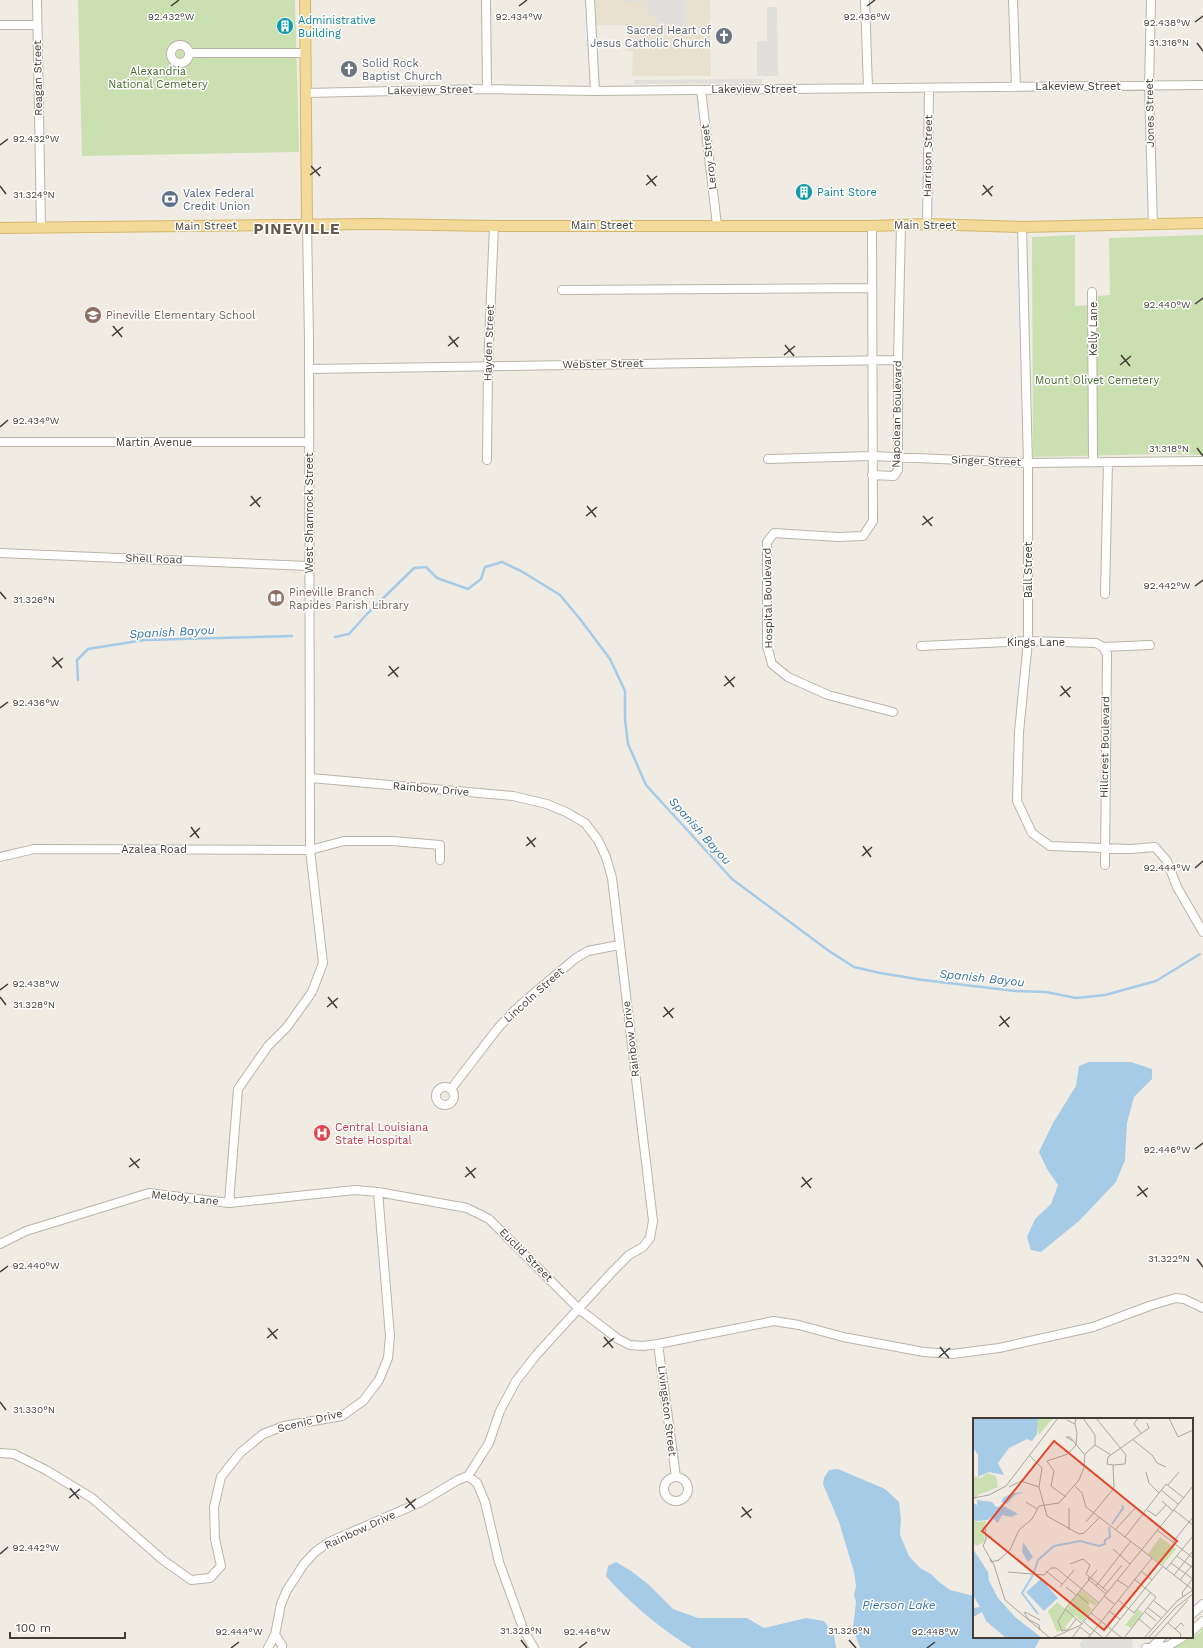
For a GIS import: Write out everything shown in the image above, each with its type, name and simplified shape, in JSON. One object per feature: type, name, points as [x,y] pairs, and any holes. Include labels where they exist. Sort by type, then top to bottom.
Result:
[{"type":"main road","points":[[305,0],[307,224]]},
{"type":"main road","name":"Main Street","points":[[0,228],[307,224],[494,226],[872,226],[926,224],[1022,227],[1203,223]]},
{"type":"street","name":"Reagan Street","points":[[37,0],[41,228]]},
{"type":"street","points":[[486,0],[487,89]]},
{"type":"street","points":[[590,0],[595,91]]},
{"type":"street","points":[[865,0],[868,88]]},
{"type":"street","points":[[1013,0],[1016,87]]},
{"type":"street","name":"Jones Street","points":[[1151,0],[1149,86],[1153,225]]},
{"type":"street","points":[[0,26],[37,25]]},
{"type":"street","points":[[189,53],[305,53]]},
{"type":"street","name":"Lakeview Street","points":[[306,93],[487,89],[595,91],[1203,86]]},
{"type":"street","name":"Harrison Street","points":[[926,224],[929,88]]},
{"type":"street","name":"Leroy Street","points":[[701,90],[717,225]]},
{"type":"street","name":"West Shamrock Street","points":[[229,1203],[238,1089],[264,1051],[287,1027],[312,992],[323,963],[310,850],[311,778],[308,566],[309,368],[307,224]]},
{"type":"street","name":"Napolean Boulevard","points":[[872,475],[894,476],[898,470],[898,360],[901,225]]},
{"type":"street","name":"Hayden Street","points":[[487,460],[488,366],[494,226]]},
{"type":"street","points":[[872,226],[872,475]]},
{"type":"street","name":"Ball Street","points":[[1022,227],[1028,463],[1028,641],[1019,732],[1017,801],[1032,833],[1050,846],[1104,848]]},
{"type":"street","points":[[562,290],[872,288]]},
{"type":"street","name":"Kelly Lane","points":[[1092,292],[1093,462]]},
{"type":"street","name":"Webster Street","points":[[309,368],[898,360]]},
{"type":"street","name":"Martin Avenue","points":[[0,442],[309,442]]},
{"type":"street","name":"Singer Street","points":[[768,459],[872,456],[1028,463],[1203,461]]},
{"type":"street","points":[[1105,594],[1108,462]]},
{"type":"street","name":"Hospital Boulevard","points":[[872,475],[873,521],[863,536],[838,537],[774,533],[767,542],[768,646],[772,664],[788,677],[828,695],[893,712]]},
{"type":"street","name":"Shell Road","points":[[0,553],[308,566]]},
{"type":"street","name":"Kings Lane","points":[[921,646],[1028,641],[1096,643],[1103,647],[1150,645]]},
{"type":"street","name":"Hillcrest Boulevard","points":[[1103,647],[1107,654],[1104,865]]},
{"type":"street","name":"Rainbow Drive","points":[[268,1648],[276,1635],[281,1604],[287,1590],[304,1564],[315,1552],[329,1542],[421,1502],[458,1480],[468,1476],[489,1443],[500,1411],[516,1381],[537,1354],[629,1255],[643,1247],[650,1238],[653,1221],[612,878],[606,857],[598,840],[585,824],[566,812],[547,804],[513,796],[311,778]]},
{"type":"street","name":"Azalea Road","points":[[0,857],[34,849],[310,850],[344,841],[440,845],[440,860]]},
{"type":"street","points":[[1104,848],[1132,849],[1155,847],[1167,861],[1177,887],[1203,932]]},
{"type":"street","name":"Lincoln Street","points":[[451,1089],[498,1028],[515,1010],[540,988],[576,958],[588,951],[619,945]]},
{"type":"street","name":"Melody Lane","points":[[0,1244],[26,1231],[149,1193],[229,1203],[355,1190],[378,1192]]},
{"type":"street","name":"Euclid Street","points":[[378,1192],[467,1208],[489,1219],[579,1308],[618,1339],[630,1345],[643,1346],[658,1344],[774,1321],[799,1325],[843,1337],[924,1352],[952,1354],[1014,1345],[1093,1327],[1152,1305],[1176,1298],[1184,1299],[1203,1308]]},
{"type":"street","name":"Scenic Drive","points":[[0,1453],[14,1454],[40,1467],[92,1498],[163,1560],[191,1580],[210,1578],[221,1566],[215,1539],[214,1507],[221,1477],[240,1453],[263,1434],[284,1426],[342,1416],[362,1400],[379,1380],[388,1358],[390,1336],[378,1192]]},
{"type":"street","name":"Livingston Street","points":[[658,1344],[676,1477]]},
{"type":"street","points":[[468,1476],[477,1483],[485,1502],[499,1562],[524,1630],[534,1648]]},
{"type":"street","points":[[1193,1613],[1203,1604]]},
{"type":"street","points":[[1193,1630],[1203,1621]]},
{"type":"street","points":[[276,1635],[282,1645],[282,1648]]},
{"type":"street","points":[[1150,1647],[1161,1638]]},
{"type":"street","points":[[1150,1647],[1168,1646],[1181,1638]]},
{"type":"shaded area","points":[[595,0],[710,0],[711,76],[632,76],[633,51],[627,51],[628,25],[596,25]]},
{"type":"shaded area","points":[[624,0],[686,0],[686,32],[672,33],[671,24],[656,24],[655,16],[648,15],[648,1],[624,2]]},
{"type":"shaded area","points":[[767,7],[777,7],[778,76],[757,76],[757,41],[767,41]]},
{"type":"shaded area","points":[[762,79],[762,83],[634,84],[634,80]]},
{"type":"shaded area","points":[[1079,1638],[1132,1638],[1133,1648],[1082,1648],[1079,1646],[1082,1640]]},
{"type":"green space","name":"Alexandria National Cemetery","points":[[78,0],[295,0],[299,152],[82,156]]},
{"type":"green space","name":"Mount Olivet Cemetery","points":[[1075,235],[1075,306],[1098,305],[1098,296],[1110,295],[1109,238],[1203,235],[1203,455],[1162,454],[1033,457],[1032,237]]},
{"type":"green space","points":[[1203,1628],[1203,1648],[1173,1648],[1193,1638],[1200,1633]]},
{"type":"water","points":[[1089,1062],[1131,1062],[1152,1069],[1152,1079],[1134,1097],[1127,1123],[1125,1160],[1116,1182],[1079,1221],[1041,1252],[1031,1250],[1027,1237],[1035,1219],[1051,1204],[1058,1185],[1047,1169],[1039,1152],[1053,1123],[1076,1086],[1079,1066]]},
{"type":"water","name":"Pierson Lake","points":[[838,1469],[885,1489],[899,1502],[901,1519],[900,1535],[909,1556],[920,1568],[931,1574],[950,1590],[973,1596],[973,1638],[1040,1638],[1035,1648],[860,1648],[853,1628],[856,1602],[854,1595],[856,1586],[854,1572],[839,1522],[823,1484],[824,1478],[829,1470]]},
{"type":"water","points":[[616,1562],[648,1584],[673,1609],[698,1618],[747,1618],[764,1628],[806,1618],[824,1621],[834,1635],[836,1648],[692,1648],[670,1634],[647,1615],[624,1595],[606,1576],[608,1566]]},
{"type":"waterway","name":"Spanish Bayou","points":[[335,637],[349,634],[367,614],[414,568],[426,567],[437,578],[468,589],[481,579],[485,567],[502,562],[521,571],[560,595],[610,659],[625,691],[625,719],[628,744],[646,785],[732,879],[829,951],[854,967],[923,980],[1015,991],[1046,992],[1076,998],[1105,995],[1156,981],[1200,954]]},
{"type":"waterway","name":"Spanish Bayou","points":[[78,680],[77,660],[88,649],[144,640],[292,636]]},
{"type":"place","name":"Administrative Building","points":[[285,26]]},
{"type":"place","name":"Sacred Heart of Jesus Catholic Church","points":[[724,36]]},
{"type":"place","name":"Solid Rock Baptist Church","points":[[349,69]]},
{"type":"place","name":"Paint Store","points":[[804,192]]},
{"type":"place","name":"Valex Federal Credit Union","points":[[170,199]]},
{"type":"place","name":"Pineville Elementary School","points":[[93,315]]},
{"type":"place","name":"Pineville Branch Rapides Parish Library","points":[[276,598]]},
{"type":"place","name":"Central Louisiana State Hospital","points":[[322,1133]]},
{"type":"district","name":"PINEVILLE","points":[[297,229]]}]
